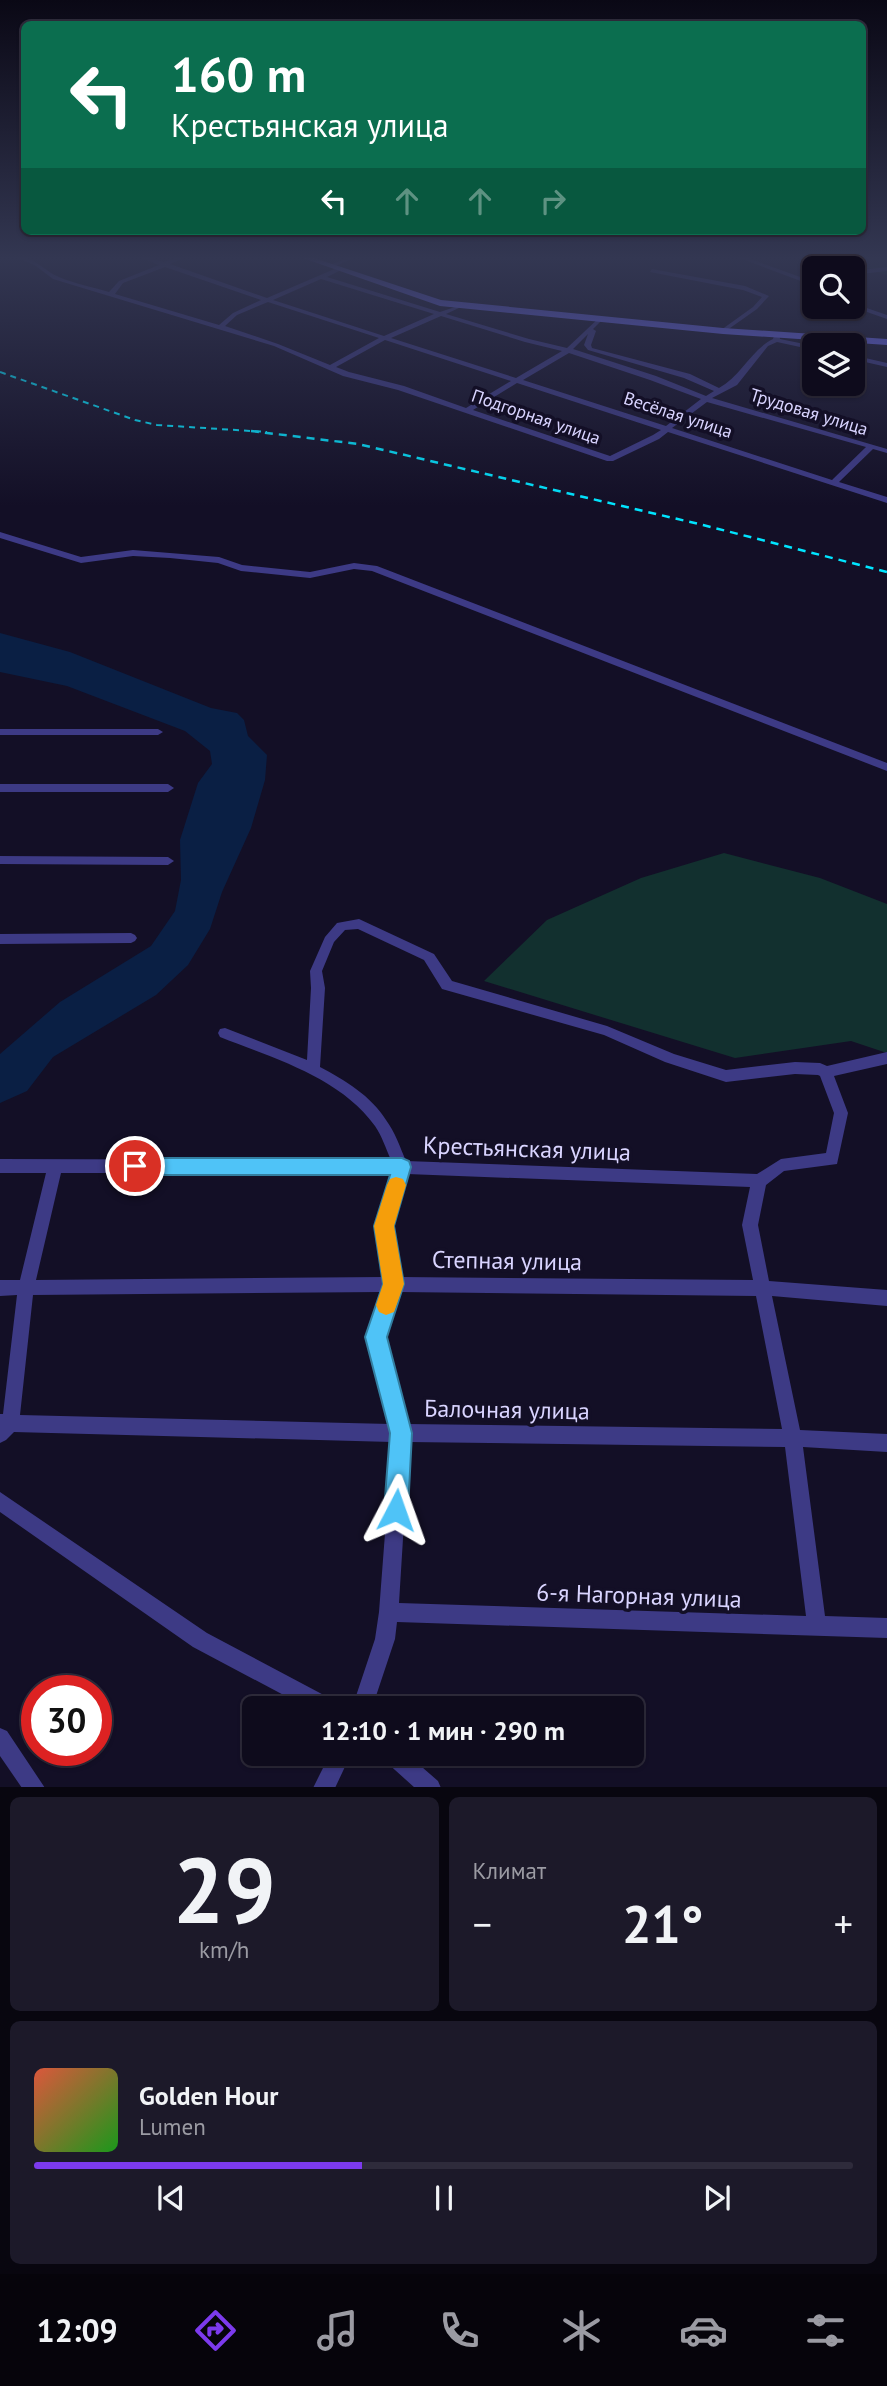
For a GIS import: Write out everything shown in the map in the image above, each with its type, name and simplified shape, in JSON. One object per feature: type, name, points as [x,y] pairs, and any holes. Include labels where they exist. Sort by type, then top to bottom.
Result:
[{"type":"main road","points":[[829,339],[887,342]]},
{"type":"street","name":"Подгорная улица","points":[[259,339],[329,368],[467,410],[610,459],[668,428]]},
{"type":"street","points":[[329,368],[381,339]]},
{"type":"street","name":"Весёлая улица","points":[[388,339],[887,499]]},
{"type":"street","name":"Трудовая улица","points":[[522,339],[568,349],[706,399],[887,451]]},
{"type":"street","points":[[467,410],[519,381],[579,339]]},
{"type":"street","points":[[590,339],[587,345],[590,349],[687,376],[719,391]]},
{"type":"street","points":[[668,428],[706,399],[739,379],[773,339]]},
{"type":"street","points":[[784,339],[802,345]]},
{"type":"street","points":[[865,360],[887,365]]},
{"type":"street","points":[[833,483],[871,447]]},
{"type":"street","points":[[0,535],[81,560],[133,553],[170,555],[219,560],[241,568],[310,575],[354,566],[374,568],[887,767]]},
{"type":"street","points":[[0,732],[158,732]]},
{"type":"street","points":[[0,788],[168,788]]},
{"type":"street","points":[[0,860],[168,861]]},
{"type":"street","points":[[313,1069],[318,988],[316,971],[330,940],[341,926],[359,924],[429,957],[447,985],[607,1031],[670,1058],[726,1076],[794,1068],[820,1069],[827,1072],[887,1058]]},
{"type":"street","points":[[0,939],[131,938]]},
{"type":"street","points":[[226,1033],[313,1069],[344,1089],[378,1119],[402,1167],[384,1226],[393,1284],[376,1337],[401,1433],[389,1612],[385,1639],[366,1696]]},
{"type":"street","points":[[817,1626],[793,1438],[750,1225],[759,1181],[781,1165],[832,1159],[842,1112],[827,1072]]},
{"type":"street","name":"Крестьянская улица","points":[[0,1166],[402,1167],[759,1181]]},
{"type":"street","points":[[4,1426],[26,1289],[55,1166]]},
{"type":"street","name":"Степная улица","points":[[0,1289],[393,1284],[763,1288],[887,1298]]},
{"type":"street","name":"Балочная улица","points":[[4,1426],[793,1438],[887,1443]]},
{"type":"street","points":[[0,1501],[200,1640],[305,1696]]},
{"type":"street","name":"6-я Нагорная улица","points":[[389,1612],[887,1628]]},
{"type":"street","points":[[0,1738],[35,1787]]},
{"type":"street","points":[[323,1787],[334,1766]]},
{"type":"street","points":[[406,1766],[431,1787]]},
{"type":"green space","points":[[724,853],[820,878],[887,904],[887,1053],[851,1041],[735,1058],[484,981],[547,920],[641,878]]},
{"type":"water","points":[[0,633],[70,652],[211,708],[237,713],[244,720],[248,736],[267,755],[265,780],[251,828],[222,892],[210,929],[188,965],[156,995],[53,1057],[27,1091],[0,1103],[0,1054],[60,1002],[151,946],[175,911],[181,880],[180,840],[198,783],[212,764],[210,751],[185,731],[67,686],[0,672]]},
{"type":"railway","points":[[0,372],[135,420],[157,425],[267,432]]},
{"type":"railway","points":[[251,431],[358,444],[703,525],[887,572]]},
{"type":"slow traffic","points":[[386,1305],[393,1284],[384,1226],[396,1185]]},
{"type":"route","points":[[135,1166],[402,1167],[384,1226],[393,1284],[376,1337],[401,1433],[396,1510]]}]
